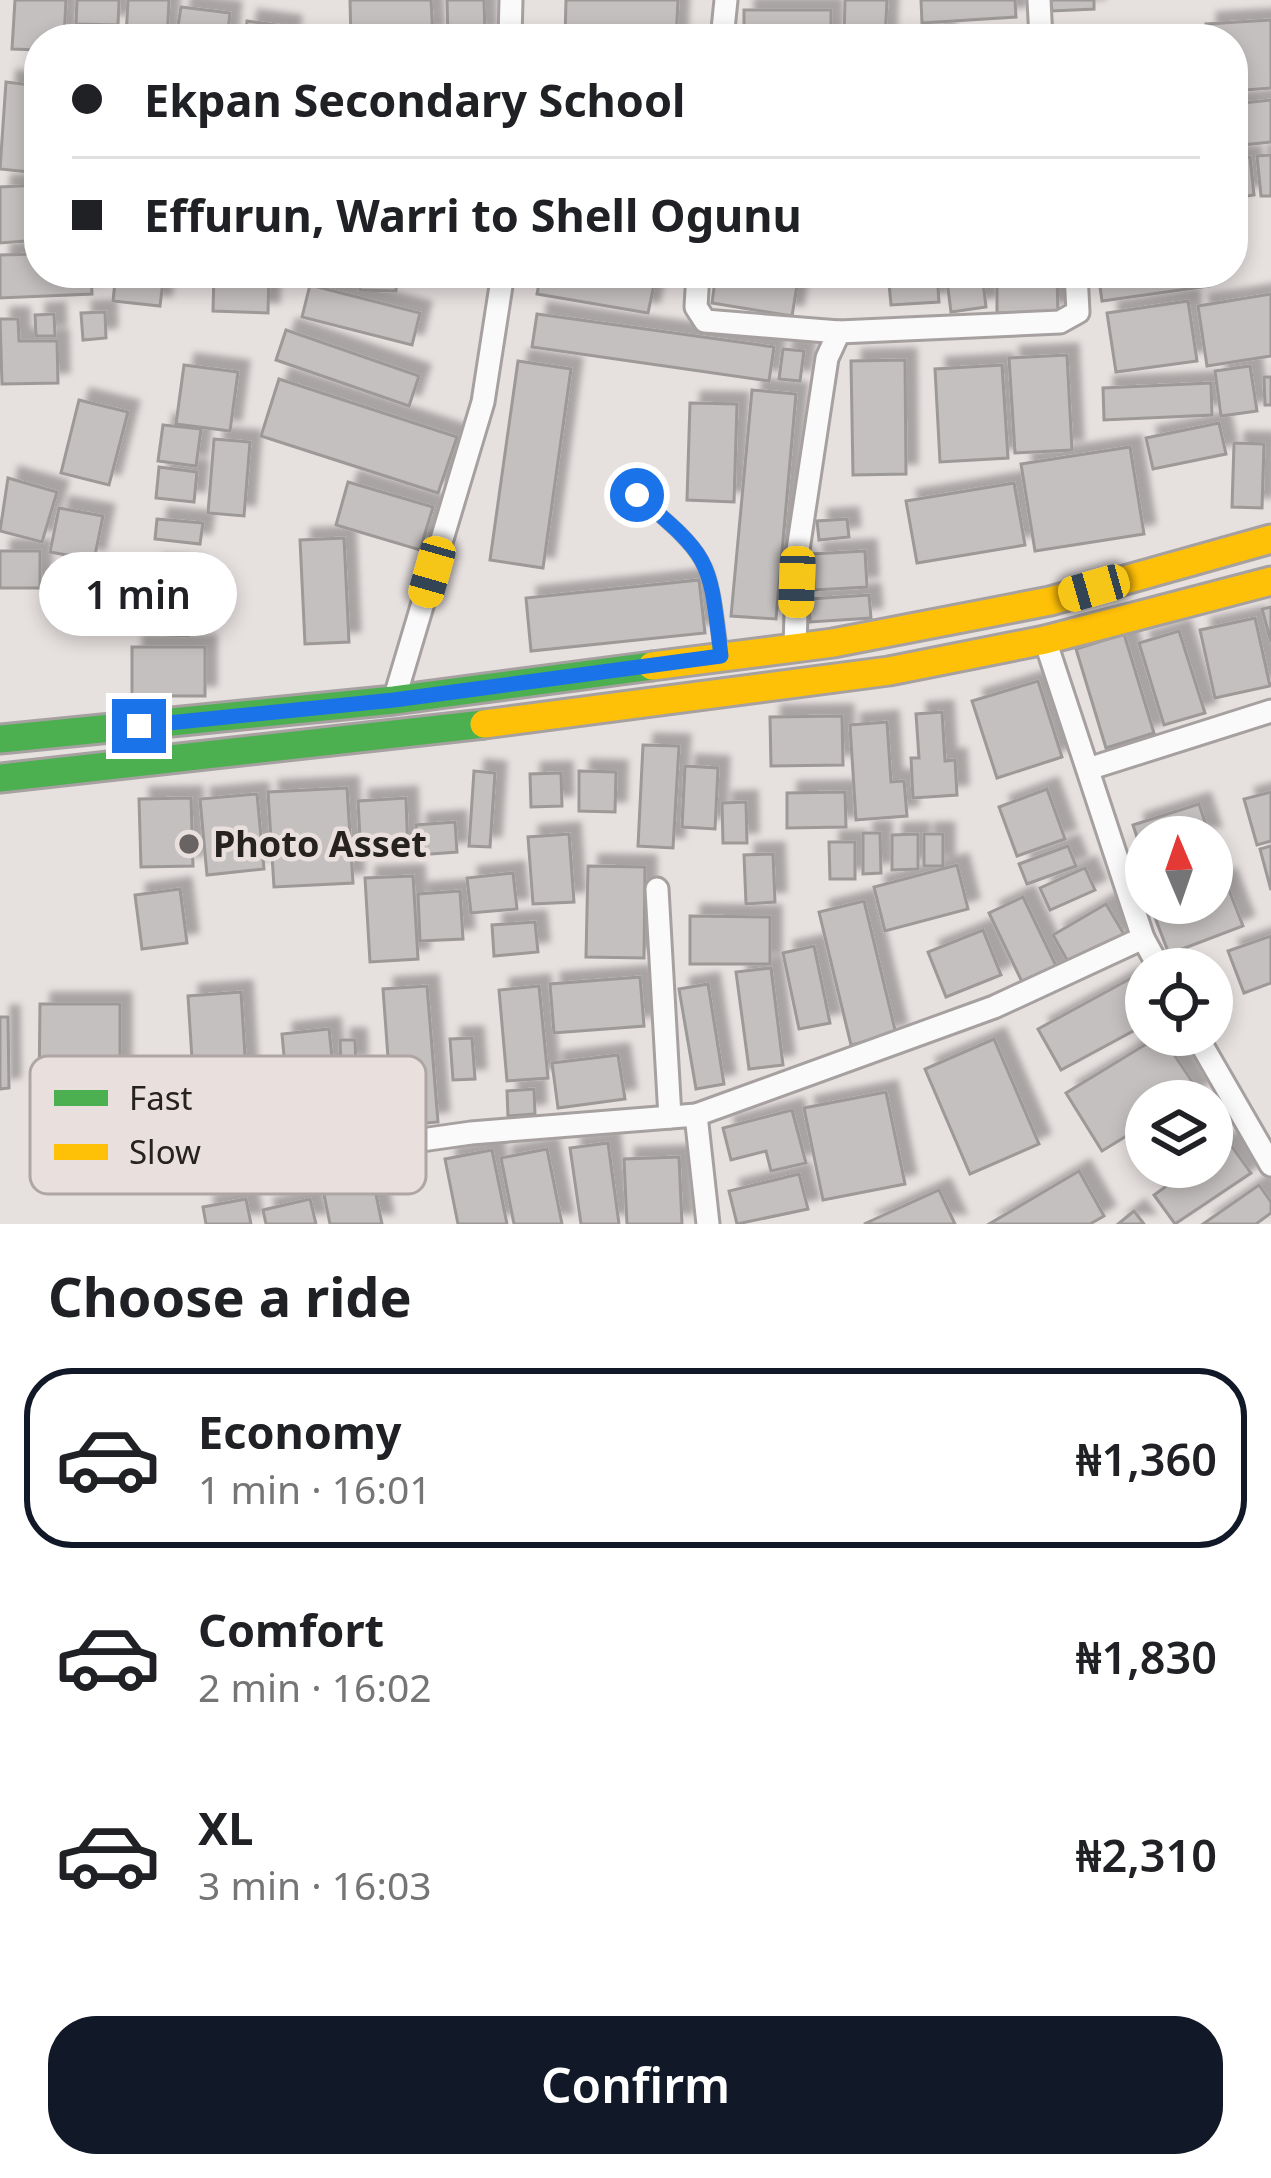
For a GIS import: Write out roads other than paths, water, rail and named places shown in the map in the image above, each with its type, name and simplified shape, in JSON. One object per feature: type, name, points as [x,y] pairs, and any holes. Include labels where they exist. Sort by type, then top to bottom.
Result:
[{"type":"main road","points":[[0,739],[394,700],[795,646],[1050,601],[1271,539]]},
{"type":"main road","points":[[0,778],[308,747],[889,671],[1045,640],[1271,581]]},
{"type":"street","points":[[394,700],[483,402],[501,288]]},
{"type":"street","points":[[697,288],[696,307],[705,321],[838,332],[1060,322],[1078,312],[1077,288]]},
{"type":"street","points":[[795,646],[798,550],[827,358],[838,332]]},
{"type":"street","points":[[1045,640],[1148,948]]},
{"type":"street","points":[[1088,769],[1271,711]]},
{"type":"street","points":[[657,889],[670,1117]]},
{"type":"street","points":[[426,1139],[696,1114],[994,1007],[1143,938]]},
{"type":"street","points":[[1208,1056],[1268,1156]]},
{"type":"street","points":[[696,1114],[708,1224]]},
{"type":"lane","points":[[637,495],[698,548],[708,567],[721,656]]},
{"type":"place","name":"Photo Asset","points":[[189,844]]}]
